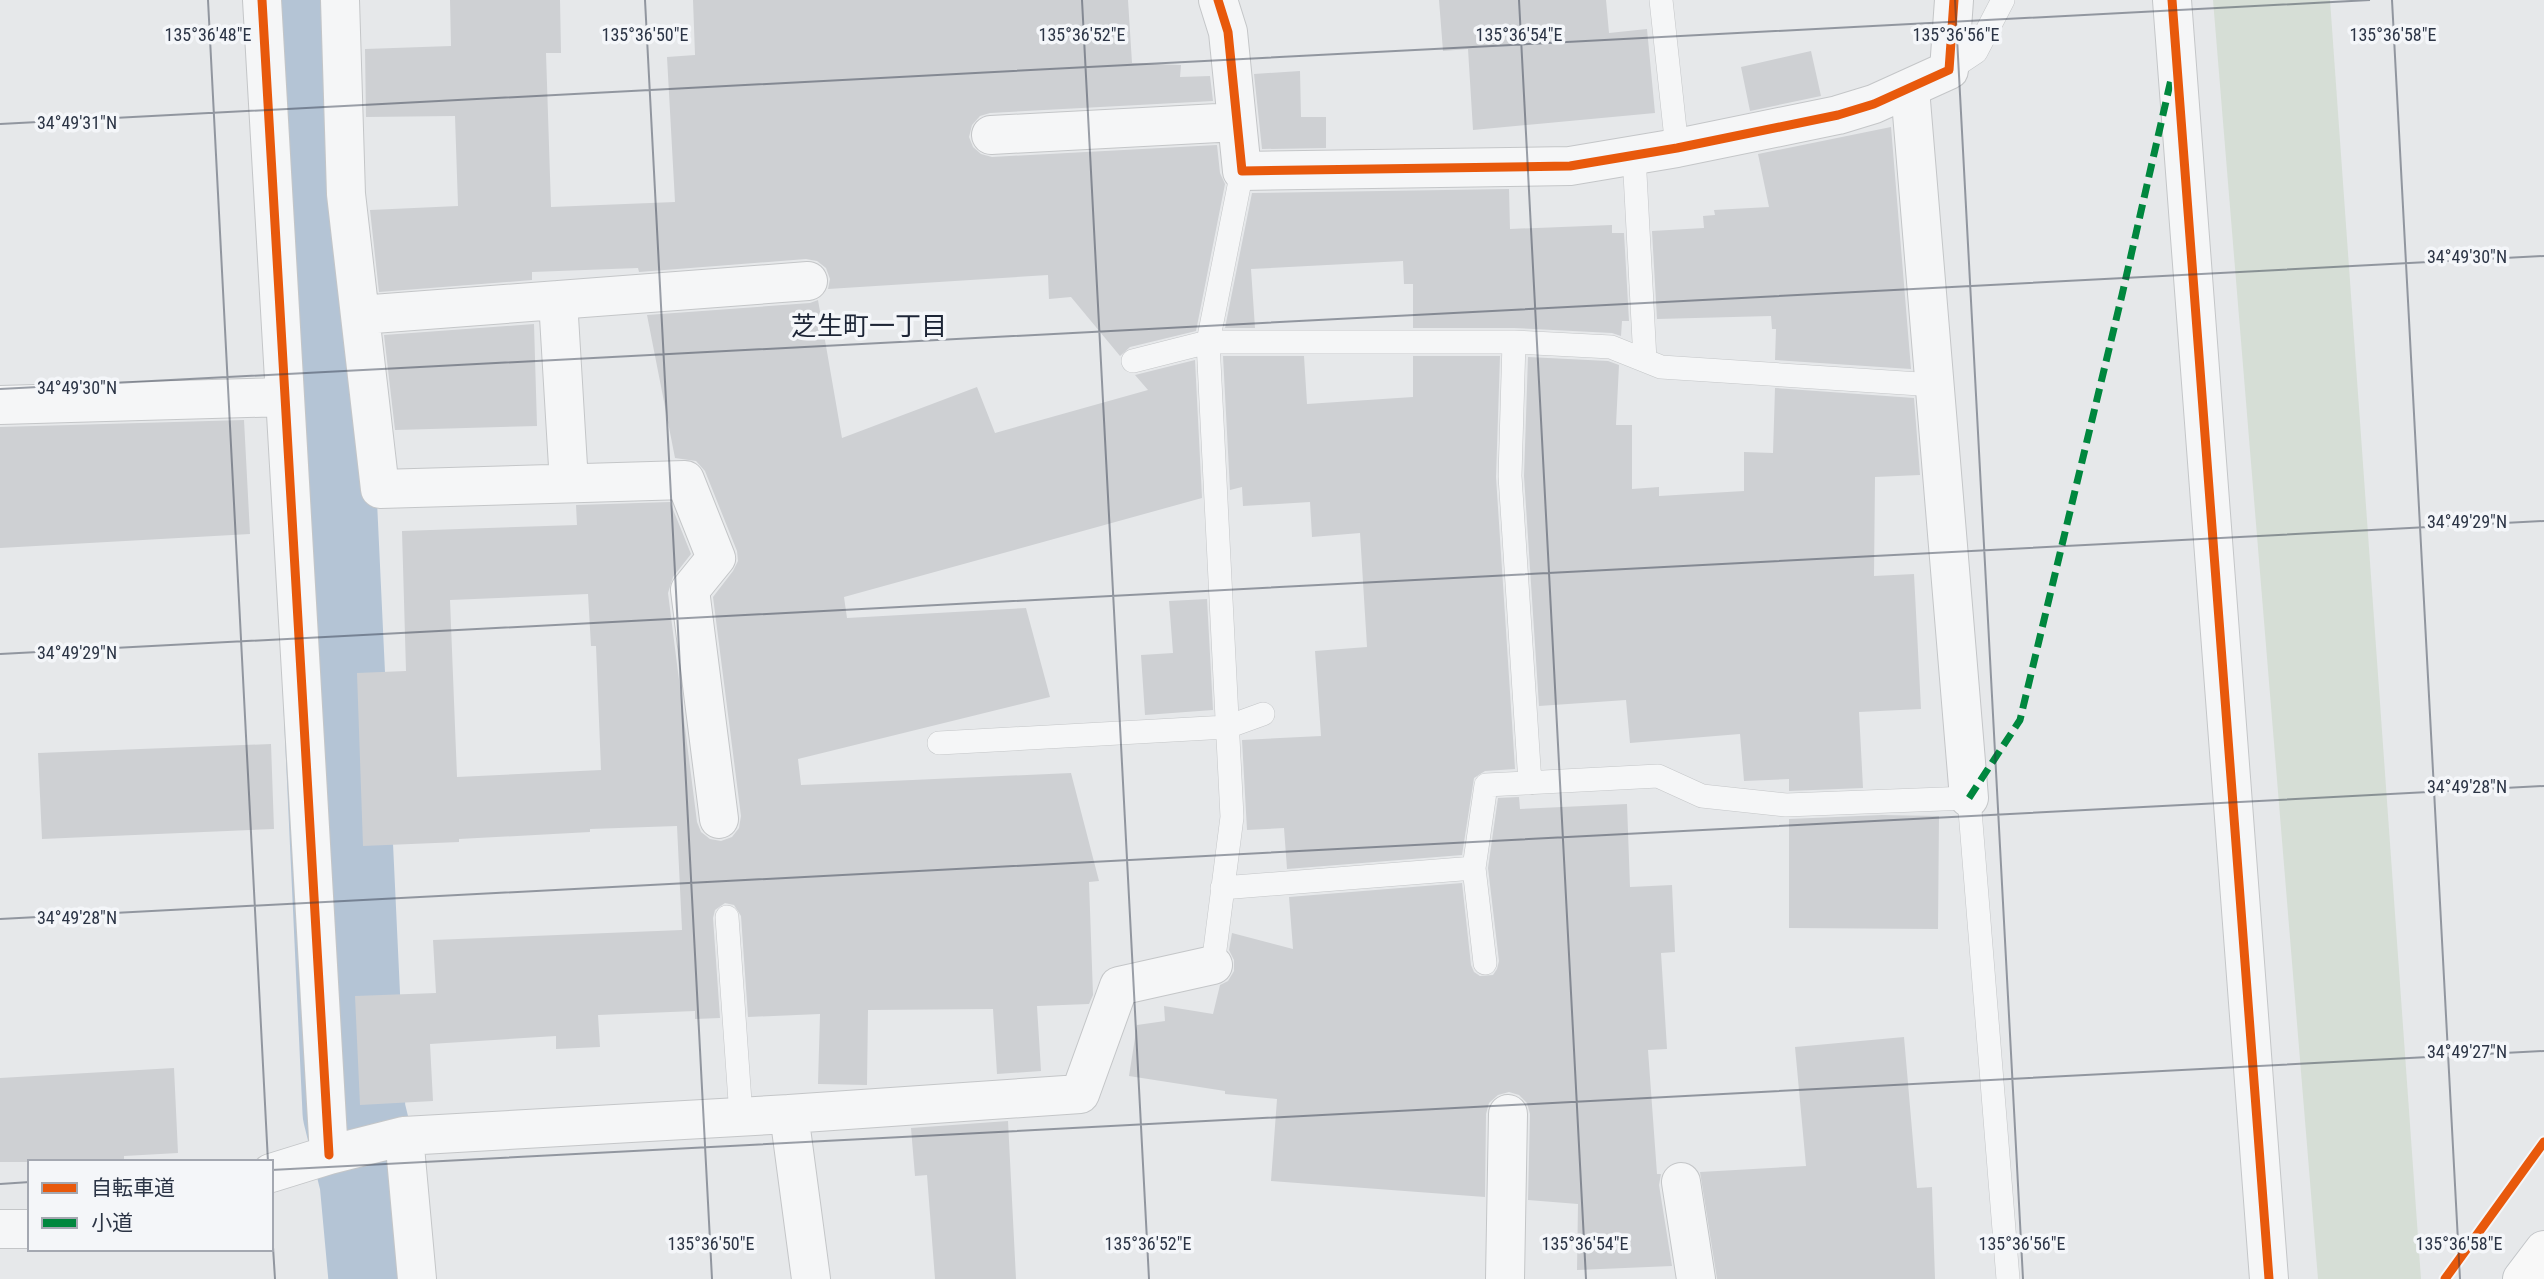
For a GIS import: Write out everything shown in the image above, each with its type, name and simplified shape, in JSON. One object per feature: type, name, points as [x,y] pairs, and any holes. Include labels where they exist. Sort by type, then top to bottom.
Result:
[{"type":"main road","points":[[2522,1279],[2544,1250]]},
{"type":"street","points":[[262,0],[329,1155]]},
{"type":"street","points":[[340,0],[346,194],[380,489],[685,480],[716,558],[691,590],[719,819]]},
{"type":"street","points":[[1218,0],[1228,32],[1242,172],[1570,166],[1838,116],[1874,104],[1949,71],[1954,0]]},
{"type":"street","points":[[2172,0],[2269,1279]]},
{"type":"street","points":[[1910,89],[1969,798]]},
{"type":"street","points":[[991,135],[1237,122]]},
{"type":"street","points":[[360,315],[808,281]]},
{"type":"street","points":[[558,300],[569,483]]},
{"type":"street","points":[[0,405],[285,397]]},
{"type":"street","points":[[273,1172],[404,1136],[1080,1094],[1119,986],[1213,965]]},
{"type":"street","points":[[789,1114],[811,1279]]},
{"type":"street","points":[[1505,1279],[1508,1114]]},
{"type":"street","points":[[404,1136],[417,1279]]},
{"type":"street","points":[[1681,1182],[1696,1279]]},
{"type":"street","points":[[0,1229],[28,1229]]},
{"type":"lane","points":[[1661,0],[1677,148]]},
{"type":"lane","points":[[1949,71],[1976,52],[2003,0]]},
{"type":"lane","points":[[1634,155],[1645,360]]},
{"type":"lane","points":[[1213,965],[1232,817],[1208,342],[1242,172]]},
{"type":"lane","points":[[1133,361],[1208,342],[1514,342],[1611,347],[1661,367],[1935,385]]},
{"type":"lane","points":[[1514,342],[1510,476],[1530,783]]},
{"type":"lane","points":[[939,743],[1227,727],[1263,714]]},
{"type":"lane","points":[[1485,963],[1474,868],[1486,785],[1658,776],[1702,796],[1786,805],[1969,798],[2008,1279]]},
{"type":"lane","points":[[1222,888],[1474,868]]},
{"type":"lane","points":[[727,917],[741,1116]]},
{"type":"shaded area","points":[[2213,0],[2330,0],[2421,1279],[2318,1279]]},
{"type":"building","points":[[450,0],[560,0],[561,53],[546,53],[551,207],[675,202],[667,57],[695,55],[693,0],[1128,0],[1132,63],[1181,65],[1180,77],[1210,76],[1213,101],[990,113],[980,116],[972,125],[969,137],[973,147],[981,154],[992,157],[1217,145],[1220,173],[1225,184],[1196,331],[1130,347],[1120,356],[1071,297],[1049,299],[1048,275],[828,289],[830,279],[826,268],[817,261],[806,259],[639,272],[638,268],[532,272],[532,280],[379,292],[370,210],[458,206],[455,116],[366,117],[365,49],[451,46]]},
{"type":"building","points":[[1439,0],[1606,0],[1609,33],[1647,29],[1655,113],[1473,130],[1468,49],[1443,51]]},
{"type":"building","points":[[1811,51],[1821,96],[1750,111],[1741,67]]},
{"type":"building","points":[[1300,71],[1301,117],[1326,117],[1326,148],[1262,149],[1254,74]]},
{"type":"building","points":[[1891,127],[1911,369],[1775,360],[1776,329],[1772,329],[1771,316],[1657,319],[1652,231],[1704,228],[1703,216],[1715,215],[1714,210],[1769,207],[1758,154]]},
{"type":"building","points":[[1509,189],[1510,229],[1612,225],[1612,233],[1624,233],[1629,321],[1622,321],[1621,336],[1612,333],[1514,328],[1413,328],[1413,284],[1404,284],[1403,261],[1251,269],[1255,328],[1225,328],[1252,193]]},
{"type":"building","points":[[818,300],[842,438],[977,387],[995,433],[1148,390],[1135,375],[1195,360],[1202,498],[844,597],[847,618],[1026,608],[1050,697],[798,759],[801,785],[1071,773],[1099,881],[1089,882],[1093,995],[1089,1004],[1037,1006],[1041,1071],[997,1074],[993,1009],[868,1010],[867,1085],[818,1084],[820,1014],[748,1017],[741,916],[734,905],[725,903],[715,910],[713,918],[720,1018],[695,1019],[695,1011],[598,1015],[600,1047],[556,1049],[556,1036],[430,1044],[433,1101],[360,1105],[355,996],[436,993],[433,940],[682,930],[677,826],[590,829],[590,832],[459,839],[459,842],[363,846],[357,673],[406,671],[402,531],[577,525],[576,505],[670,502],[691,554],[673,577],[668,593],[697,822],[701,832],[710,839],[721,841],[732,837],[739,828],[741,816],[713,597],[733,571],[738,561],[737,551],[705,471],[696,461],[675,458],[647,315],[810,303]],"holes":[[[588,594],[591,646],[596,646],[601,770],[457,777],[450,600]]]},
{"type":"building","points":[[534,324],[537,426],[395,430],[384,335]]},
{"type":"building","points":[[1223,356],[1304,356],[1307,404],[1413,397],[1413,356],[1500,356],[1496,477],[1515,769],[1485,771],[1474,778],[1462,855],[1287,869],[1284,828],[1247,830],[1242,740],[1321,736],[1315,651],[1367,647],[1360,533],[1312,537],[1310,502],[1243,506],[1242,487],[1230,490]]},
{"type":"building","points":[[1528,357],[1608,361],[1619,365],[1616,425],[1632,425],[1632,489],[1659,487],[1659,496],[1744,491],[1744,452],[1773,453],[1775,388],[1914,398],[1920,475],[1875,477],[1874,576],[1914,574],[1921,709],[1859,712],[1863,788],[1789,791],[1789,779],[1744,781],[1740,734],[1630,743],[1626,700],[1539,706],[1524,476]]},
{"type":"building","points":[[244,420],[250,534],[0,548],[0,427]]},
{"type":"building","points":[[1207,599],[1213,710],[1145,715],[1141,655],[1173,653],[1169,601]]},
{"type":"building","points":[[271,744],[274,829],[42,839],[38,753]]},
{"type":"building","points":[[1519,797],[1520,809],[1627,804],[1630,887],[1672,885],[1675,952],[1661,953],[1667,1049],[1648,1050],[1657,1174],[1661,1174],[1659,1185],[1672,1266],[1577,1270],[1578,1204],[1528,1200],[1530,1114],[1527,1103],[1519,1095],[1509,1092],[1498,1095],[1489,1103],[1486,1114],[1485,1197],[1271,1181],[1277,1099],[1225,1094],[1225,1091],[1129,1076],[1137,1025],[1165,1021],[1164,1006],[1213,1014],[1220,985],[1228,981],[1234,971],[1234,960],[1229,950],[1232,933],[1293,949],[1289,897],[1462,883],[1471,965],[1474,972],[1480,976],[1493,975],[1499,961],[1488,868],[1498,798]]},
{"type":"building","points":[[1882,815],[1939,816],[1938,929],[1789,928],[1789,819]]},
{"type":"building","points":[[1904,1037],[1917,1188],[1932,1187],[1935,1279],[1717,1279],[1700,1172],[1806,1166],[1795,1047]]},
{"type":"building","points":[[174,1068],[178,1153],[124,1156],[124,1160],[0,1162],[0,1078]]},
{"type":"building","points":[[1008,1121],[1016,1279],[935,1279],[927,1175],[915,1176],[911,1128]]},
{"type":"waterway","points":[[302,0],[354,1112],[371,1181],[380,1279]]},
{"type":"marked path","points":[[1969,798],[2020,720],[2172,75]]},
{"type":"cycle path","points":[[262,0],[329,1155]]},
{"type":"cycle path","points":[[1218,0],[1228,32],[1242,171],[1570,166],[1677,148],[1838,115],[1874,104],[1949,70],[1954,0]]},
{"type":"cycle path","points":[[2172,0],[2269,1279]]},
{"type":"cycle path","points":[[2445,1279],[2544,1142]]},
{"type":"district","name":"芝生町一丁目","points":[[869,326]]}]
